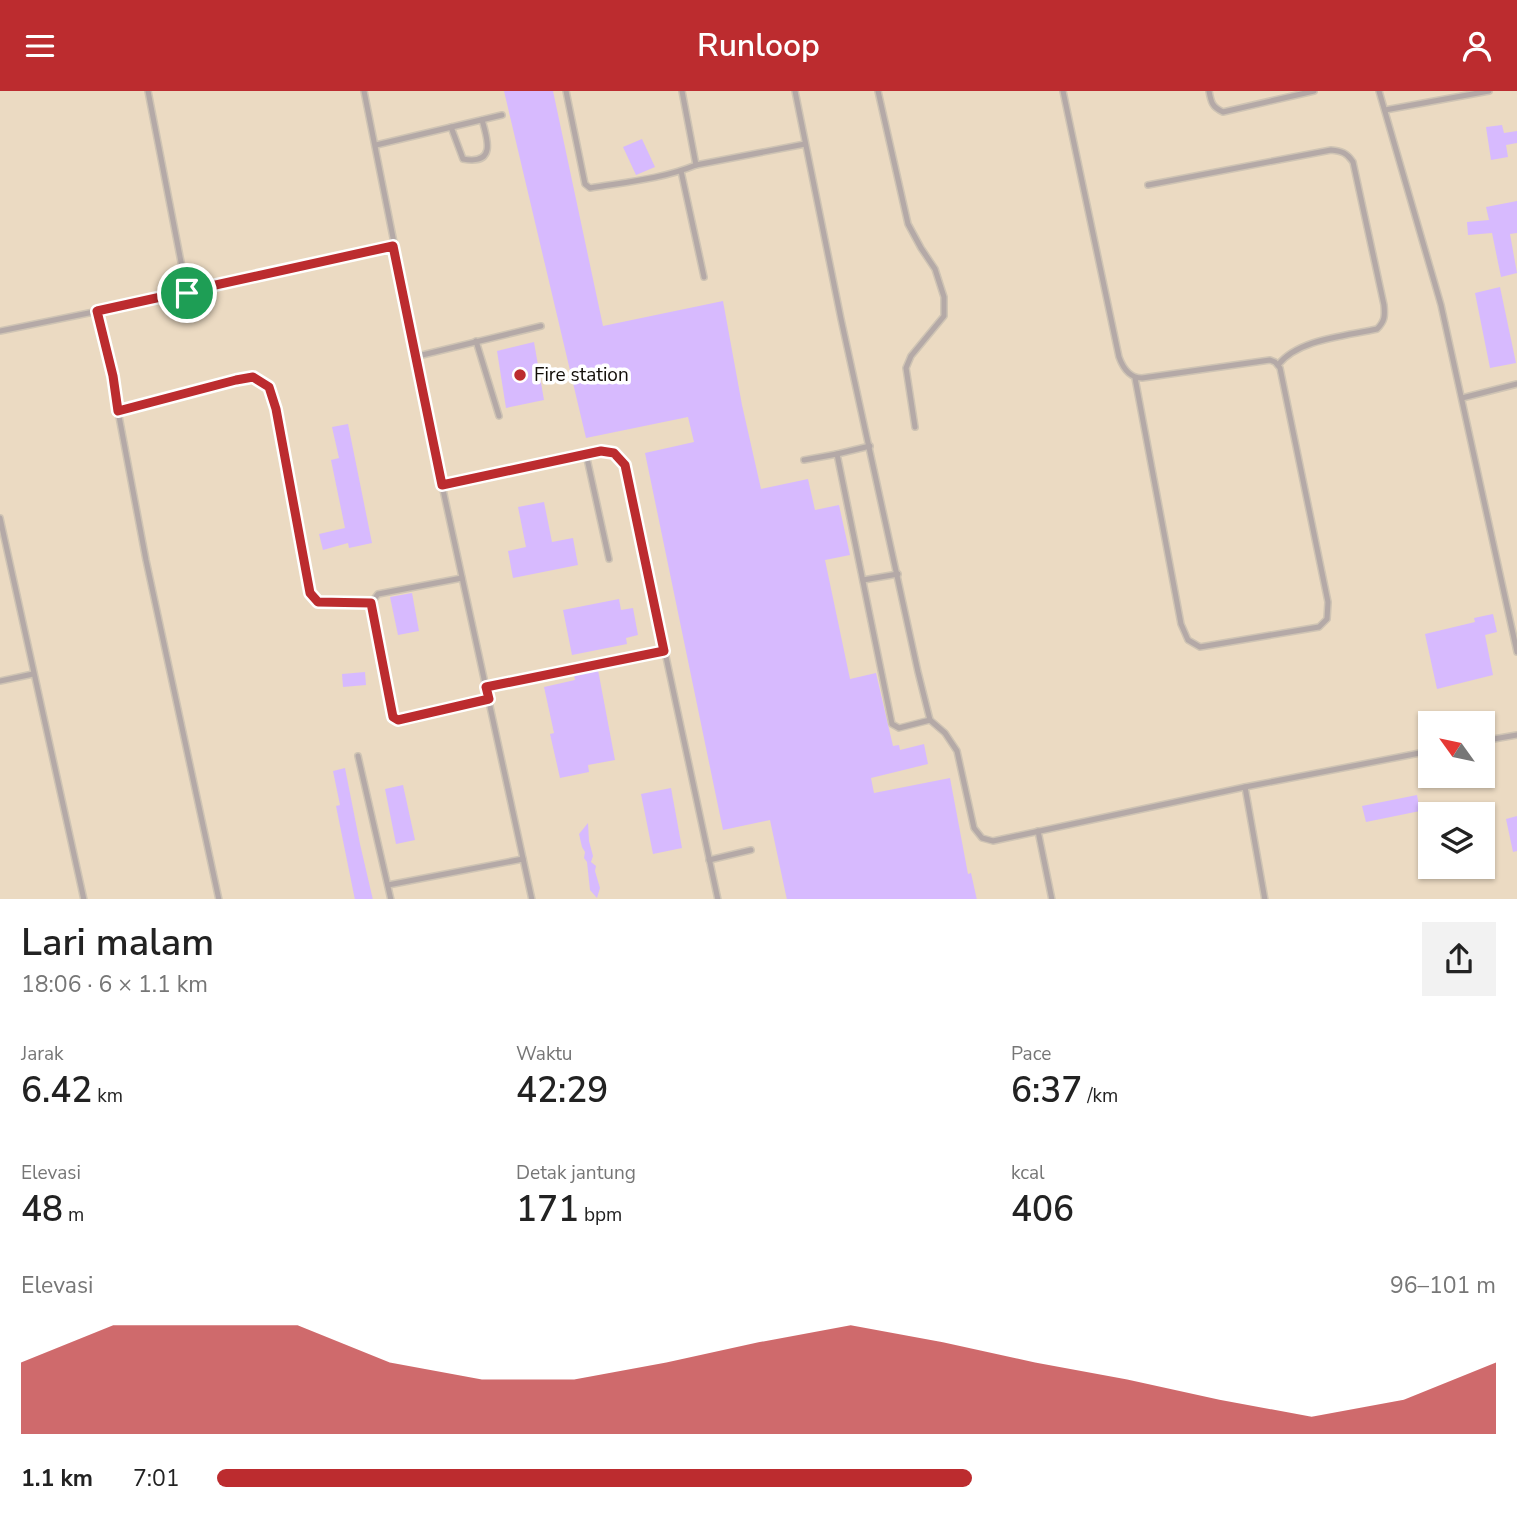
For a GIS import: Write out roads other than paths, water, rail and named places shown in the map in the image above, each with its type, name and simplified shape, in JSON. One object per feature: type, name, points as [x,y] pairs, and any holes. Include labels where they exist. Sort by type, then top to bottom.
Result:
[{"type":"lane","points":[[148,91],[187,293]]},
{"type":"lane","points":[[364,91],[442,485],[532,899]]},
{"type":"lane","points":[[566,91],[585,184],[590,188],[630,183],[696,165],[806,144]]},
{"type":"lane","points":[[682,91],[696,165]]},
{"type":"lane","points":[[795,91],[878,492],[930,720],[945,733],[957,751],[974,828],[982,838],[993,841],[1418,753]]},
{"type":"lane","points":[[878,91],[908,224],[920,249],[934,269],[944,297],[944,316],[911,356],[906,368],[915,427]]},
{"type":"lane","points":[[1063,91],[1119,357],[1128,373],[1135,378],[1270,360],[1278,365],[1328,602],[1327,619],[1319,627],[1200,647],[1188,640],[1181,624],[1135,378]]},
{"type":"lane","points":[[1209,91],[1215,109],[1223,112],[1314,91]]},
{"type":"lane","points":[[1379,91],[1441,305],[1517,652]]},
{"type":"lane","points":[[1385,110],[1489,91]]},
{"type":"lane","points":[[376,145],[502,115]]},
{"type":"lane","points":[[451,127],[459,153],[463,159],[472,161],[488,151],[489,144],[482,120]]},
{"type":"lane","points":[[1148,185],[1331,150],[1349,155],[1353,162],[1384,305],[1383,323],[1377,329],[1304,346],[1292,351],[1278,365]]},
{"type":"lane","points":[[681,171],[704,277]]},
{"type":"lane","points":[[0,331],[187,293],[393,246]]},
{"type":"lane","points":[[97,311],[113,376],[146,560],[219,899]]},
{"type":"lane","points":[[418,356],[541,326]]},
{"type":"lane","points":[[476,341],[499,416]]},
{"type":"lane","points":[[118,411],[253,377],[269,387],[276,409],[310,593],[318,602],[371,603]]},
{"type":"lane","points":[[1462,398],[1517,384]]},
{"type":"lane","points":[[804,460],[870,446]]},
{"type":"lane","points":[[442,485],[601,451],[614,453],[625,465],[718,899]]},
{"type":"lane","points":[[837,453],[892,724],[900,728],[930,720]]},
{"type":"lane","points":[[586,454],[609,559]]},
{"type":"lane","points":[[0,518],[84,899]]},
{"type":"lane","points":[[863,579],[898,574]]},
{"type":"lane","points":[[462,577],[378,594],[371,603],[393,717],[398,720],[489,699]]},
{"type":"lane","points":[[486,687],[664,651]]},
{"type":"lane","points":[[0,681],[33,674]]},
{"type":"lane","points":[[1495,739],[1517,735]]},
{"type":"lane","points":[[358,756],[391,899]]},
{"type":"lane","points":[[1245,787],[1265,899]]},
{"type":"lane","points":[[1038,831],[1052,899]]},
{"type":"lane","points":[[709,860],[751,850]]},
{"type":"lane","points":[[388,885],[523,859]]},
{"type":"place","name":"Fire station","points":[[520,375]]}]
